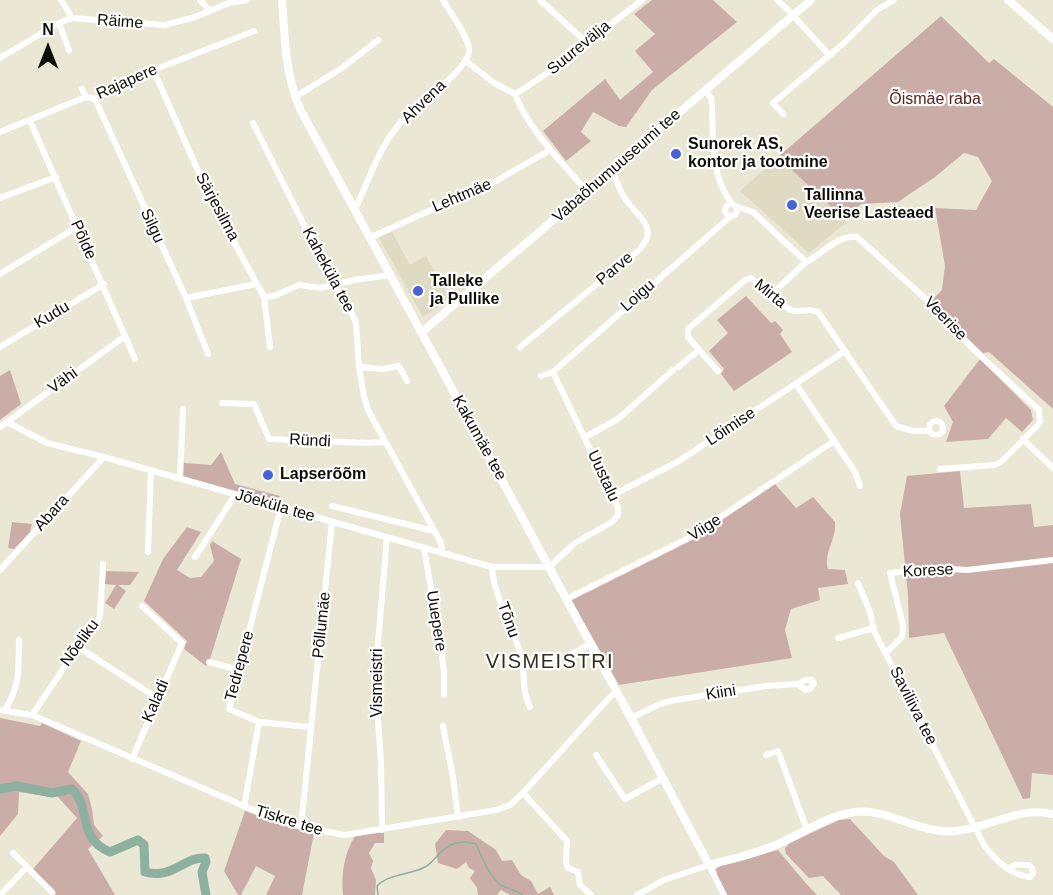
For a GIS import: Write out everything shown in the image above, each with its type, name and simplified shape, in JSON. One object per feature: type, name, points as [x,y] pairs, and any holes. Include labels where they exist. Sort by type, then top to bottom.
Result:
[{"type":"street","points":[[61,0],[72,18]]},
{"type":"street","points":[[200,0],[210,10]]},
{"type":"street","name":"Räime","points":[[0,58],[59,23],[72,18],[165,25],[247,0]]},
{"type":"street","name":"Kakumäe tee","points":[[282,0],[288,68],[295,98],[632,718],[709,865]]},
{"type":"street","points":[[442,0],[468,44],[469,53],[466,61],[495,83],[516,94],[520,107],[550,150],[587,192]]},
{"type":"street","points":[[540,0],[586,42]]},
{"type":"street","name":"Suurevälja","points":[[516,94],[553,70],[642,0]]},
{"type":"street","points":[[777,0],[794,15],[829,55]]},
{"type":"street","name":"Vabaõhumuuseumi tee","points":[[422,332],[811,0]]},
{"type":"street","points":[[783,114],[774,103],[877,10],[894,0]]},
{"type":"street","points":[[1008,0],[1053,39]]},
{"type":"street","points":[[59,23],[69,51]]},
{"type":"street","name":"Rajapere","points":[[0,132],[86,97],[95,99],[120,83],[254,31]]},
{"type":"street","points":[[295,98],[342,68],[378,40]]},
{"type":"street","name":"Ahvena","points":[[354,207],[385,143],[404,119],[466,61]]},
{"type":"street","name":"Särjesilma","points":[[153,69],[210,198],[264,297],[270,347]]},
{"type":"street","points":[[82,88],[86,97]]},
{"type":"street","name":"Loigu","points":[[553,372],[723,221],[731,210],[715,165],[712,103],[706,91]]},
{"type":"street","name":"Silgu","points":[[95,99],[186,298],[208,354]]},
{"type":"street","name":"Põlde","points":[[30,121],[104,284],[135,359]]},
{"type":"street","name":"Kaheküla tee","points":[[253,123],[321,259],[338,285],[356,323],[359,367],[368,410],[441,543],[442,553]]},
{"type":"street","name":"Lehtmäe","points":[[370,237],[496,181],[550,150]]},
{"type":"street","name":"Parve","points":[[520,347],[639,250],[648,238],[645,224],[624,197],[612,170]]},
{"type":"street","points":[[0,198],[56,177]]},
{"type":"street","points":[[731,210],[744,209],[753,213],[806,262],[772,294]]},
{"type":"street","points":[[0,274],[77,227]]},
{"type":"street","name":"Veerise","points":[[806,262],[839,240],[850,236],[857,237],[1039,411],[1040,421],[1000,462],[994,465],[940,469]]},
{"type":"street","points":[[264,297],[274,296],[299,285],[321,288],[354,280],[392,275]]},
{"type":"street","name":"Mirta","points":[[699,350],[688,337],[688,329],[745,280],[752,278],[790,310],[795,312],[810,309],[818,312],[896,426],[913,431],[930,431]]},
{"type":"street","name":"Kudu","points":[[0,347],[104,284]]},
{"type":"street","points":[[186,298],[256,284]]},
{"type":"street","name":"Vähi","points":[[0,427],[125,336]]},
{"type":"street","points":[[585,437],[618,419],[699,350],[718,371]]},
{"type":"street","name":"Lõimise","points":[[613,495],[679,461],[845,351]]},
{"type":"street","points":[[359,367],[382,369],[399,366],[407,381]]},
{"type":"street","points":[[541,376],[553,372]]},
{"type":"street","name":"Uustalu","points":[[549,567],[575,543],[612,522],[618,515],[613,495],[553,372]]},
{"type":"street","points":[[796,384],[855,472],[860,486]]},
{"type":"street","name":"Ründi","points":[[222,403],[254,404],[269,439],[368,444],[386,442]]},
{"type":"street","points":[[180,479],[183,409]]},
{"type":"street","name":"Jõeküla tee","points":[[7,422],[47,442],[492,567],[549,567]]},
{"type":"street","points":[[1023,439],[1053,468]]},
{"type":"street","name":"Viige","points":[[567,599],[691,537],[834,441]]},
{"type":"street","name":"Abara","points":[[0,570],[104,457]]},
{"type":"street","points":[[148,552],[151,470]]},
{"type":"street","points":[[195,557],[235,495]]},
{"type":"street","points":[[332,506],[434,531]]},
{"type":"street","name":"Tedrepere","points":[[259,722],[229,709],[281,507]]},
{"type":"street","name":"Põllumäe","points":[[301,827],[332,522]]},
{"type":"street","name":"Vismeistri","points":[[382,830],[381,762],[375,678],[387,537]]},
{"type":"street","name":"Uuepere","points":[[424,548],[441,647],[444,695]]},
{"type":"street","name":"Korese","points":[[886,653],[902,637],[903,625],[890,573],[933,568],[967,570],[1053,560]]},
{"type":"street","name":"Nõeliku","points":[[32,715],[78,647],[96,625],[100,616],[103,564]]},
{"type":"street","name":"Tõnu","points":[[492,567],[493,577],[522,661],[524,691],[530,707]]},
{"type":"street","name":"Saviliiva tee","points":[[858,583],[874,628],[975,828],[994,859],[1008,868]]},
{"type":"street","name":"Kaladi","points":[[132,759],[182,643],[142,606]]},
{"type":"street","points":[[838,638],[874,628]]},
{"type":"street","points":[[3,710],[15,693],[18,683],[19,640]]},
{"type":"street","points":[[538,665],[574,653],[591,643]]},
{"type":"street","points":[[78,647],[157,698]]},
{"type":"street","points":[[209,662],[239,670]]},
{"type":"street","name":"Kiini","points":[[632,718],[660,704],[675,700],[766,686],[798,684],[805,680],[813,682]]},
{"type":"street","name":"Tiskre tee","points":[[3,710],[32,715],[244,807],[301,827],[345,835],[458,817],[510,805],[617,691]]},
{"type":"street","points":[[244,807],[259,722],[310,727]]},
{"type":"street","points":[[443,726],[458,817]]},
{"type":"street","points":[[766,755],[777,751],[807,830]]},
{"type":"street","points":[[596,755],[625,799],[663,778]]},
{"type":"street","points":[[523,793],[567,841],[568,868],[578,872],[580,885],[591,895]]},
{"type":"street","points":[[637,895],[673,877],[748,855],[841,815],[864,812],[884,814],[935,831],[954,832],[1025,813],[1053,814]]},
{"type":"street","points":[[13,853],[52,892]]},
{"type":"street","points":[[709,865],[724,895]]},
{"type":"street","points":[[0,895],[27,867]]},
{"type":"shaded area","name":"Tallinna Veerise Lasteaed","points":[[778,157],[847,222],[809,253],[740,191]]},
{"type":"shaded area","points":[[392,232],[410,265],[426,256],[450,299],[423,317],[379,238]]},
{"type":"green space","points":[[652,0],[713,0],[737,22],[652,90],[626,127],[619,126],[593,112],[581,132],[591,141],[566,161],[543,131],[605,79],[620,100],[653,72],[635,51],[655,34],[634,14]]},
{"type":"green space","name":"Õismäe raba","points":[[941,16],[989,63],[994,59],[1053,107],[1053,409],[989,352],[983,353],[931,301],[942,290],[945,266],[935,208],[976,210],[992,181],[978,157],[964,153],[935,177],[898,202],[861,204],[844,219],[778,157]]},
{"type":"green space","points":[[746,296],[771,323],[775,321],[783,330],[780,334],[792,352],[734,391],[721,374],[724,369],[709,351],[728,333],[717,320]]},
{"type":"green space","points":[[980,359],[1031,410],[1033,420],[1022,432],[1006,418],[988,439],[946,442],[953,422],[944,406]]},
{"type":"green space","points":[[10,370],[21,404],[0,420],[0,376]]},
{"type":"green space","points":[[221,452],[235,484],[280,496],[276,503],[181,476],[182,460],[185,463],[211,465]]},
{"type":"green space","points":[[960,471],[964,508],[1031,504],[1034,527],[1053,525],[1053,775],[1032,773],[1030,798],[1023,799],[944,633],[909,638],[908,595],[900,514],[907,476]]},
{"type":"green space","points":[[774,483],[796,508],[813,497],[835,522],[827,558],[828,569],[845,570],[848,584],[818,588],[820,600],[791,609],[785,630],[792,658],[619,685],[571,599],[614,576],[676,548]]},
{"type":"green space","points":[[12,522],[32,524],[30,532],[14,549],[8,548]]},
{"type":"green space","points":[[187,527],[201,532],[177,570],[190,578],[201,577],[214,561],[210,545],[212,541],[241,559],[206,666],[184,649],[187,641],[144,601],[163,559]]},
{"type":"green space","points":[[106,571],[139,572],[130,585],[118,585],[126,591],[114,609],[105,603],[116,585],[105,584]]},
{"type":"green space","points":[[0,718],[40,726],[42,723],[81,741],[68,772],[88,794],[94,825],[103,836],[88,849],[115,895],[55,895],[56,893],[33,869],[77,818],[57,796],[19,792],[18,814],[0,836]]},
{"type":"green space","points":[[245,811],[289,827],[314,833],[302,895],[266,895],[275,876],[256,866],[241,895],[238,895],[224,871]]},
{"type":"green space","points":[[850,819],[884,856],[894,862],[918,895],[841,895],[823,876],[809,878],[786,854],[785,848],[790,843],[839,820]]},
{"type":"green space","points":[[446,830],[468,831],[496,850],[502,861],[512,860],[521,875],[531,881],[538,894],[550,887],[554,895],[510,895],[501,890],[497,895],[478,895],[477,888],[470,878],[475,871],[469,868],[466,862],[457,869],[438,863],[435,844]]},
{"type":"green space","points":[[384,832],[384,843],[375,843],[369,853],[373,861],[371,868],[376,880],[375,895],[343,895],[344,864],[355,836]]},
{"type":"green space","points":[[778,850],[817,895],[727,895],[716,869],[723,864]]},
{"type":"waterway","points":[[0,789],[17,786],[52,793],[72,789],[82,804],[88,831],[99,846],[110,852],[138,840],[144,845],[145,872],[163,873],[191,860],[205,858],[206,862],[202,872],[206,895]]},
{"type":"waterway","points":[[378,895],[377,886],[382,882],[425,867],[441,851],[456,843],[465,842],[476,844],[486,866],[501,885],[523,895]]},
{"type":"place","name":"Sunorek AS, kontor ja tootmine","points":[[676,154]]},
{"type":"place","name":"Tallinna Veerise Lasteaed","points":[[792,205]]},
{"type":"place","name":"Talleke ja Pullike","points":[[418,291]]},
{"type":"place","name":"Lapserõõm","points":[[268,475]]},
{"type":"district","name":"VISMEISTRI","points":[[550,662]]}]
